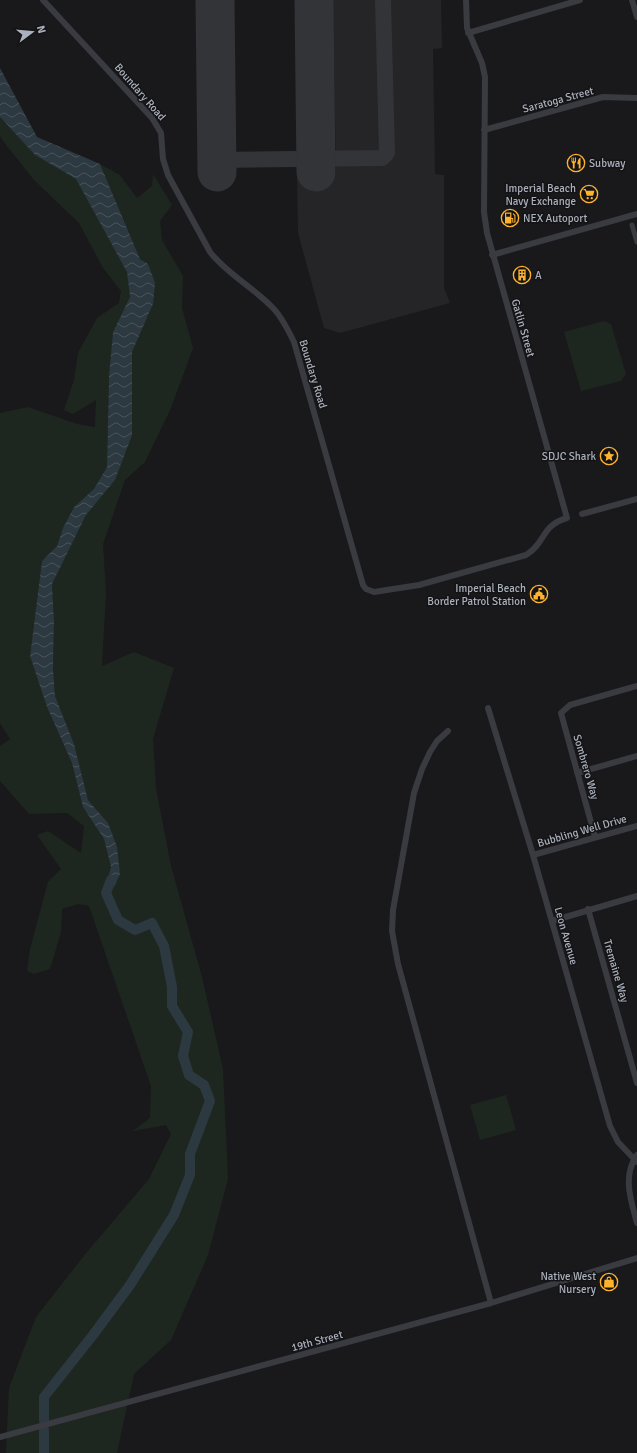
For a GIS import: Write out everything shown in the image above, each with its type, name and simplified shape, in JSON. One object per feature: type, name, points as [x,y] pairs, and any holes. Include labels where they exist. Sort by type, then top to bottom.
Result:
[{"type":"street","name":"Boundary Road","points":[[43,0],[152,118],[161,134],[163,159],[168,175],[210,252],[218,262],[273,308],[285,324],[294,342],[363,584],[366,589],[374,592],[419,585],[483,570],[520,557],[531,552],[539,544],[552,524],[567,518]]},
{"type":"street","name":"Gatlin Street","points":[[466,0],[468,33],[484,70],[484,212],[487,233],[567,518]]},
{"type":"street","points":[[468,33],[580,0]]},
{"type":"street","points":[[632,0],[637,17]]},
{"type":"street","name":"Saratoga Street","points":[[484,130],[603,98],[637,98]]},
{"type":"street","points":[[492,254],[637,214]]},
{"type":"street","points":[[632,225],[637,242]]},
{"type":"street","points":[[582,514],[637,499]]},
{"type":"street","name":"Sombrero Way","points":[[595,837],[578,773],[561,718],[561,713],[570,705],[637,686]]},
{"type":"street","name":"Leon Avenue","points":[[488,708],[533,855],[610,1126],[618,1142],[636,1159]]},
{"type":"street","points":[[448,731],[437,741],[430,752],[415,786],[393,910],[392,931],[398,964],[491,1303]]},
{"type":"street","points":[[578,773],[637,756]]},
{"type":"street","name":"Bubbling Well Drive","points":[[533,855],[637,826]]},
{"type":"street","points":[[552,921],[588,909],[637,896]]},
{"type":"street","name":"Tremaine Way","points":[[588,909],[637,1083]]},
{"type":"street","points":[[636,1159],[629,1178],[629,1196],[637,1223]]},
{"type":"street","name":"19th Street","points":[[0,1437],[491,1303],[637,1258]]},
{"type":"shaded area","points":[[333,0],[441,0],[442,48],[433,49],[435,174],[444,175],[444,288],[450,303],[340,333],[324,328],[298,233],[297,174],[336,173]]},
{"type":"shaded area","points":[[0,117],[35,155],[76,179],[127,271],[130,297],[113,332],[109,375],[107,467],[94,489],[74,507],[63,528],[57,546],[42,561],[30,656],[47,707],[72,763],[83,807],[104,839],[111,867],[104,893],[114,887],[108,823],[88,800],[74,744],[55,696],[53,668],[54,621],[52,583],[86,515],[115,480],[131,435],[132,352],[153,304],[148,264],[140,259],[100,164],[120,175],[137,198],[152,186],[153,174],[172,205],[160,221],[162,240],[183,276],[182,308],[193,348],[171,408],[145,462],[125,480],[103,544],[106,592],[102,666],[134,652],[174,668],[153,739],[156,788],[171,866],[202,977],[223,1069],[228,1179],[208,1255],[171,1340],[134,1374],[117,1453],[6,1453],[9,1388],[36,1317],[87,1252],[149,1179],[171,1134],[166,1125],[133,1131],[150,1118],[151,1086],[89,906],[78,904],[62,909],[61,932],[50,969],[34,974],[27,971],[30,949],[48,882],[61,869],[37,835],[48,831],[81,853],[84,826],[67,813],[29,814],[0,781],[0,746],[10,739],[0,723],[0,413],[28,407],[77,424],[95,427],[96,400],[73,414],[64,410],[74,380],[78,353],[97,318],[119,303],[121,291],[103,268],[79,223],[34,180],[3,141],[0,136]]},
{"type":"shaded area","points":[[604,321],[611,324],[626,374],[621,381],[581,391],[564,332]]},
{"type":"shaded area","points":[[506,1095],[516,1130],[480,1140],[470,1105]]},
{"type":"water","points":[[0,68],[37,137],[100,164],[140,259],[148,264],[155,283],[153,304],[132,352],[132,435],[115,480],[86,515],[52,584],[54,621],[53,668],[55,696],[74,744],[88,800],[108,823],[117,847],[120,874],[114,887],[103,894],[111,867],[104,839],[83,807],[72,763],[47,707],[30,656],[42,561],[57,546],[63,528],[74,507],[94,489],[107,467],[109,375],[113,332],[130,297],[127,272],[76,179],[35,155],[0,117]]},
{"type":"waterway","points":[[44,1421],[44,1397],[130,1285],[174,1215],[190,1175],[190,1154],[210,1101],[204,1085],[189,1075],[183,1056],[188,1032],[172,1006],[172,987],[164,946],[152,923],[135,930],[118,920],[106,893],[111,880]]},
{"type":"waterway","points":[[44,1430],[44,1453]]},
{"type":"taxiway","points":[[217,160],[382,158],[387,153],[383,0]]},
{"type":"runway","points":[[215,0],[217,172]]},
{"type":"runway","points":[[314,0],[316,172]]},
{"type":"place","name":"Subway","points":[[576,163]]},
{"type":"place","name":"Imperial Beach Navy Exchange","points":[[589,194]]},
{"type":"place","name":"NEX Autoport","points":[[510,218]]},
{"type":"place","name":"A","points":[[522,275]]},
{"type":"place","name":"SDJC Shark","points":[[609,456]]},
{"type":"place","name":"Imperial Beach Border Patrol Station","points":[[539,594]]},
{"type":"place","name":"Native West Nursery","points":[[609,1282]]}]
